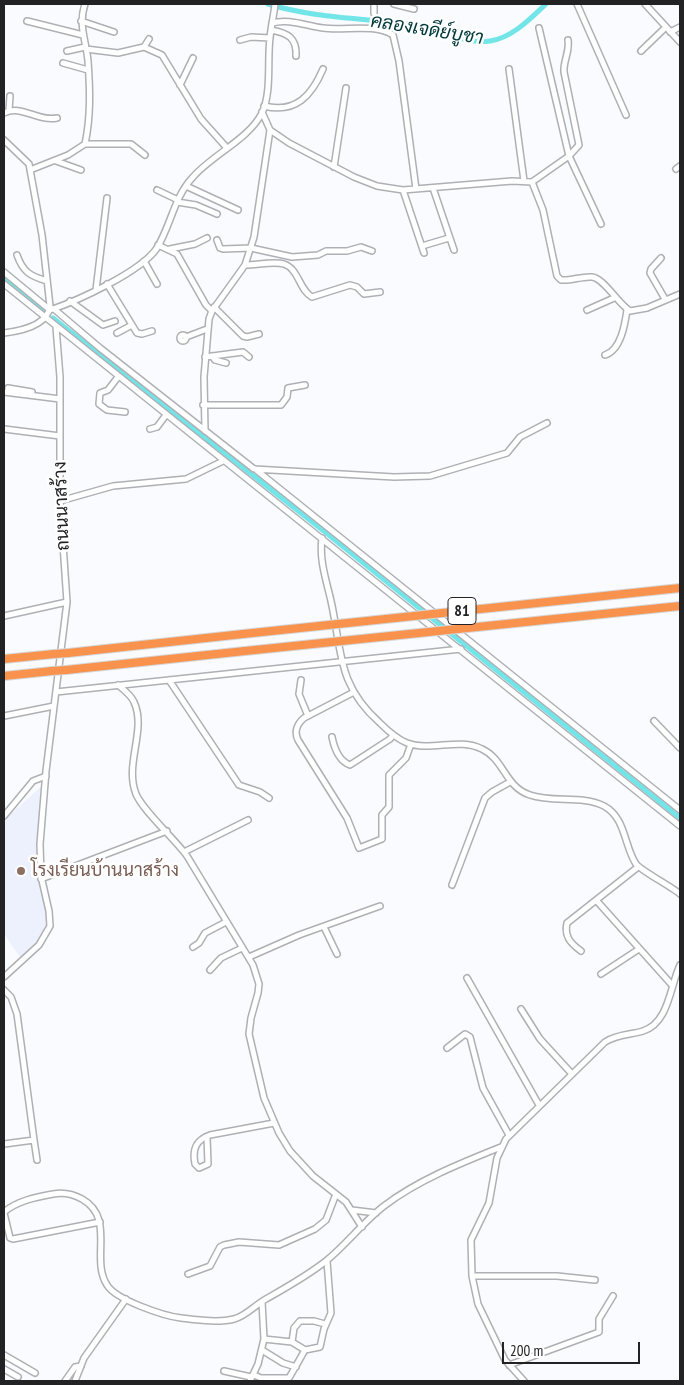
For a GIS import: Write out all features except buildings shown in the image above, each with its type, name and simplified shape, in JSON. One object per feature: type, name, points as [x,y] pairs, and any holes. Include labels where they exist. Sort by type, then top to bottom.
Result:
[{"type":"highway","name":"81","points":[[4,659],[680,588]]},
{"type":"highway","name":"81","points":[[4,676],[680,606]]},
{"type":"street","points":[[78,4],[84,6],[81,21],[86,48],[90,109],[85,144]]},
{"type":"street","points":[[4,334],[28,329],[52,309],[107,284],[144,261],[158,245],[178,201],[193,176],[251,126],[263,109],[269,72],[270,38],[275,4]]},
{"type":"street","points":[[374,4],[374,13]]},
{"type":"street","points":[[394,4],[414,9]]},
{"type":"street","points":[[577,4],[626,115]]},
{"type":"street","points":[[649,5],[680,42]]},
{"type":"street","points":[[27,21],[83,35]]},
{"type":"street","points":[[81,21],[114,32]]},
{"type":"street","points":[[272,22],[286,21],[324,28],[378,30],[393,35],[397,46],[416,189]]},
{"type":"street","points":[[641,51],[666,27]]},
{"type":"street","points":[[670,32],[680,27]]},
{"type":"street","points":[[540,28],[570,156],[601,224]]},
{"type":"street","points":[[271,30],[283,32],[293,39],[297,46],[296,56]]},
{"type":"street","points":[[240,40],[252,37],[270,38]]},
{"type":"street","points":[[144,47],[149,38]]},
{"type":"street","points":[[270,130],[334,167],[377,186],[403,190],[532,182],[570,156],[579,145],[563,63],[568,49],[568,40]]},
{"type":"street","points":[[68,51],[86,48],[118,53],[144,47],[162,55],[201,119],[227,148]]},
{"type":"street","points":[[180,85],[193,58]]},
{"type":"street","points":[[63,63],[88,70]]},
{"type":"street","points":[[509,68],[524,181]]},
{"type":"street","points":[[263,109],[279,108],[301,101],[310,94],[323,69]]},
{"type":"street","points":[[334,167],[346,88]]},
{"type":"street","points":[[7,112],[10,96]]},
{"type":"street","points":[[558,109],[571,107]]},
{"type":"street","points":[[7,112],[14,109],[47,120],[57,118]]},
{"type":"street","points":[[205,431],[203,405],[208,329],[213,309],[245,265],[251,248],[270,130],[263,109]]},
{"type":"street","points":[[4,140],[25,158],[30,170],[42,235],[52,309]]},
{"type":"street","points":[[30,170],[56,161],[85,144],[131,144],[145,155]]},
{"type":"street","points":[[56,161],[81,170]]},
{"type":"street","points":[[532,182],[543,210],[557,276],[566,280],[598,278],[614,298],[627,310],[637,311],[680,294]]},
{"type":"street","points":[[186,186],[238,210]]},
{"type":"street","points":[[433,188],[454,250]]},
{"type":"street","points":[[157,190],[178,201],[196,205],[217,214]]},
{"type":"street","points":[[403,190],[424,252]]},
{"type":"street","points":[[96,290],[107,198]]},
{"type":"street","points":[[170,250],[195,244],[208,238]]},
{"type":"street","points":[[422,246],[449,238]]},
{"type":"street","points":[[217,240],[222,249],[251,248],[292,257],[318,255],[326,251],[347,251],[361,247],[372,251]]},
{"type":"street","points":[[158,245],[170,250],[181,261],[206,305],[243,336],[259,334]]},
{"type":"street","points":[[17,255],[20,264],[28,275],[47,281]]},
{"type":"street","points":[[661,258],[651,269],[650,273],[666,299]]},
{"type":"street","points":[[144,261],[157,284]]},
{"type":"street","points":[[245,265],[285,265],[293,270],[304,290],[312,297],[350,285],[357,287],[364,294],[380,292]]},
{"type":"street","points":[[4,272],[247,466],[254,469],[680,810]]},
{"type":"street","points":[[4,284],[680,826]]},
{"type":"street","points":[[107,284],[139,335],[152,330]]},
{"type":"street","points":[[587,310],[614,298]]},
{"type":"street","points":[[70,301],[103,325],[115,321]]},
{"type":"street","points":[[605,355],[612,352],[621,336],[627,310]]},
{"type":"street","points":[[117,334],[132,325]]},
{"type":"street","name":"ถนนนาสร้าง","points":[[4,977],[39,945],[48,932],[49,911],[41,879],[40,859],[46,776],[67,602],[60,501],[60,399],[56,327]]},
{"type":"street","points":[[186,338],[208,329]]},
{"type":"street","points":[[205,357],[243,352],[249,357]]},
{"type":"street","points":[[212,356],[215,360],[226,363]]},
{"type":"street","points":[[118,377],[108,390],[100,394],[99,404],[107,410],[125,412]]},
{"type":"street","points":[[203,405],[281,405],[287,397],[288,388],[305,385]]},
{"type":"street","points":[[6,390],[60,399]]},
{"type":"street","points":[[150,429],[157,427],[166,415]]},
{"type":"street","points":[[254,469],[394,477],[430,476],[507,453],[520,437],[547,423]]},
{"type":"street","points":[[4,429],[60,436]]},
{"type":"street","points":[[60,501],[113,486],[186,479],[200,475],[223,461]]},
{"type":"street","points":[[241,473],[247,466]]},
{"type":"street","points":[[322,538],[321,564],[331,602],[340,662],[362,705],[393,735],[411,744],[479,747],[490,754],[518,790],[536,798],[585,802],[606,807],[619,822],[638,867],[680,894]]},
{"type":"street","points":[[4,616],[67,602]]},
{"type":"street","points":[[56,692],[461,649]]},
{"type":"street","points":[[169,680],[239,785],[260,792],[269,798]]},
{"type":"street","points":[[301,680],[299,694],[308,716]]},
{"type":"street","points":[[118,685],[131,698],[136,708],[132,772],[135,792],[141,804],[184,852],[254,965],[259,984],[249,1034],[262,1092],[274,1123],[283,1141],[303,1166],[352,1210],[362,1227]]},
{"type":"street","points":[[354,692],[308,716],[299,724],[296,737],[347,818],[359,848],[382,839],[382,815],[389,807],[389,775],[406,758],[411,744]]},
{"type":"street","points":[[4,716],[54,706]]},
{"type":"street","points":[[654,721],[680,748]]},
{"type":"street","points":[[332,737],[335,749],[345,763],[350,764],[390,739],[393,735]]},
{"type":"street","points":[[4,816],[33,781],[46,776]]},
{"type":"street","points":[[452,885],[485,798],[510,782]]},
{"type":"street","points":[[184,852],[248,820]]},
{"type":"street","points":[[41,879],[167,831]]},
{"type":"street","points":[[581,951],[571,944],[565,930],[567,923],[638,867]]},
{"type":"street","points":[[596,900],[672,985]]},
{"type":"street","points":[[249,957],[380,906]]},
{"type":"street","points":[[193,947],[202,940],[205,933],[226,922]]},
{"type":"street","points":[[324,927],[337,954]]},
{"type":"street","points":[[210,970],[221,958],[242,948]]},
{"type":"street","points":[[601,974],[639,949]]},
{"type":"street","points":[[524,1381],[509,1365],[491,1334],[478,1304],[472,1276],[471,1240],[488,1203],[501,1147],[539,1105],[612,1038],[638,1033],[652,1027],[662,1016],[680,964]]},
{"type":"street","points":[[467,978],[539,1105]]},
{"type":"street","points":[[4,990],[11,997],[17,1014],[38,1160]]},
{"type":"street","points":[[521,1009],[540,1039],[572,1074]]},
{"type":"street","points":[[447,1048],[465,1034],[470,1037],[483,1088],[509,1136]]},
{"type":"street","points":[[207,1136],[208,1164],[199,1168],[195,1164],[194,1149],[199,1141],[207,1136],[274,1123]]},
{"type":"street","points":[[4,1144],[34,1140]]},
{"type":"street","points":[[100,1222],[13,1239],[4,1213],[26,1200],[55,1194],[66,1193],[84,1200],[95,1212],[100,1222],[104,1281],[110,1290],[126,1299],[171,1316],[218,1320],[236,1318],[298,1282],[327,1261],[376,1213],[401,1195],[446,1170],[501,1147]]},
{"type":"street","points":[[188,1274],[210,1266],[220,1247],[224,1245],[239,1242],[279,1244],[315,1229],[326,1220],[336,1194]]},
{"type":"street","points":[[352,1210],[376,1213]]},
{"type":"street","points":[[264,1339],[292,1342],[305,1350],[320,1347],[325,1324],[331,1313],[327,1261]]},
{"type":"street","points":[[472,1276],[557,1276],[594,1280]]},
{"type":"street","points":[[509,1365],[599,1332],[600,1319],[613,1296]]},
{"type":"street","points":[[75,1381],[81,1366],[126,1299]]},
{"type":"street","points":[[252,1378],[264,1339],[262,1302]]},
{"type":"street","points":[[292,1342],[294,1328],[300,1321],[314,1321],[325,1324]]},
{"type":"street","points":[[262,1350],[282,1362],[296,1367]]},
{"type":"street","points":[[224,1371],[252,1378],[286,1379],[291,1376],[305,1350]]},
{"type":"street","points":[[4,1355],[35,1373]]},
{"type":"street","points":[[64,1381],[75,1367],[81,1366]]},
{"type":"street","points":[[4,1369],[18,1376]]},
{"type":"shaded area","name":"โรงเรียนบ้านนาสร้าง","points":[[44,784],[38,866],[48,922],[43,936],[20,957],[4,934],[4,820]]},
{"type":"waterway","name":"คลองเจดีย์บูชา","points":[[268,4],[320,15],[408,24],[480,42],[498,39],[513,32],[546,4]]},
{"type":"waterway","points":[[4,279],[44,311]]},
{"type":"waterway","points":[[53,318],[325,532],[680,818]]},
{"type":"place","name":"โรงเรียนบ้านนาสร้าง","points":[[21,871]]}]
